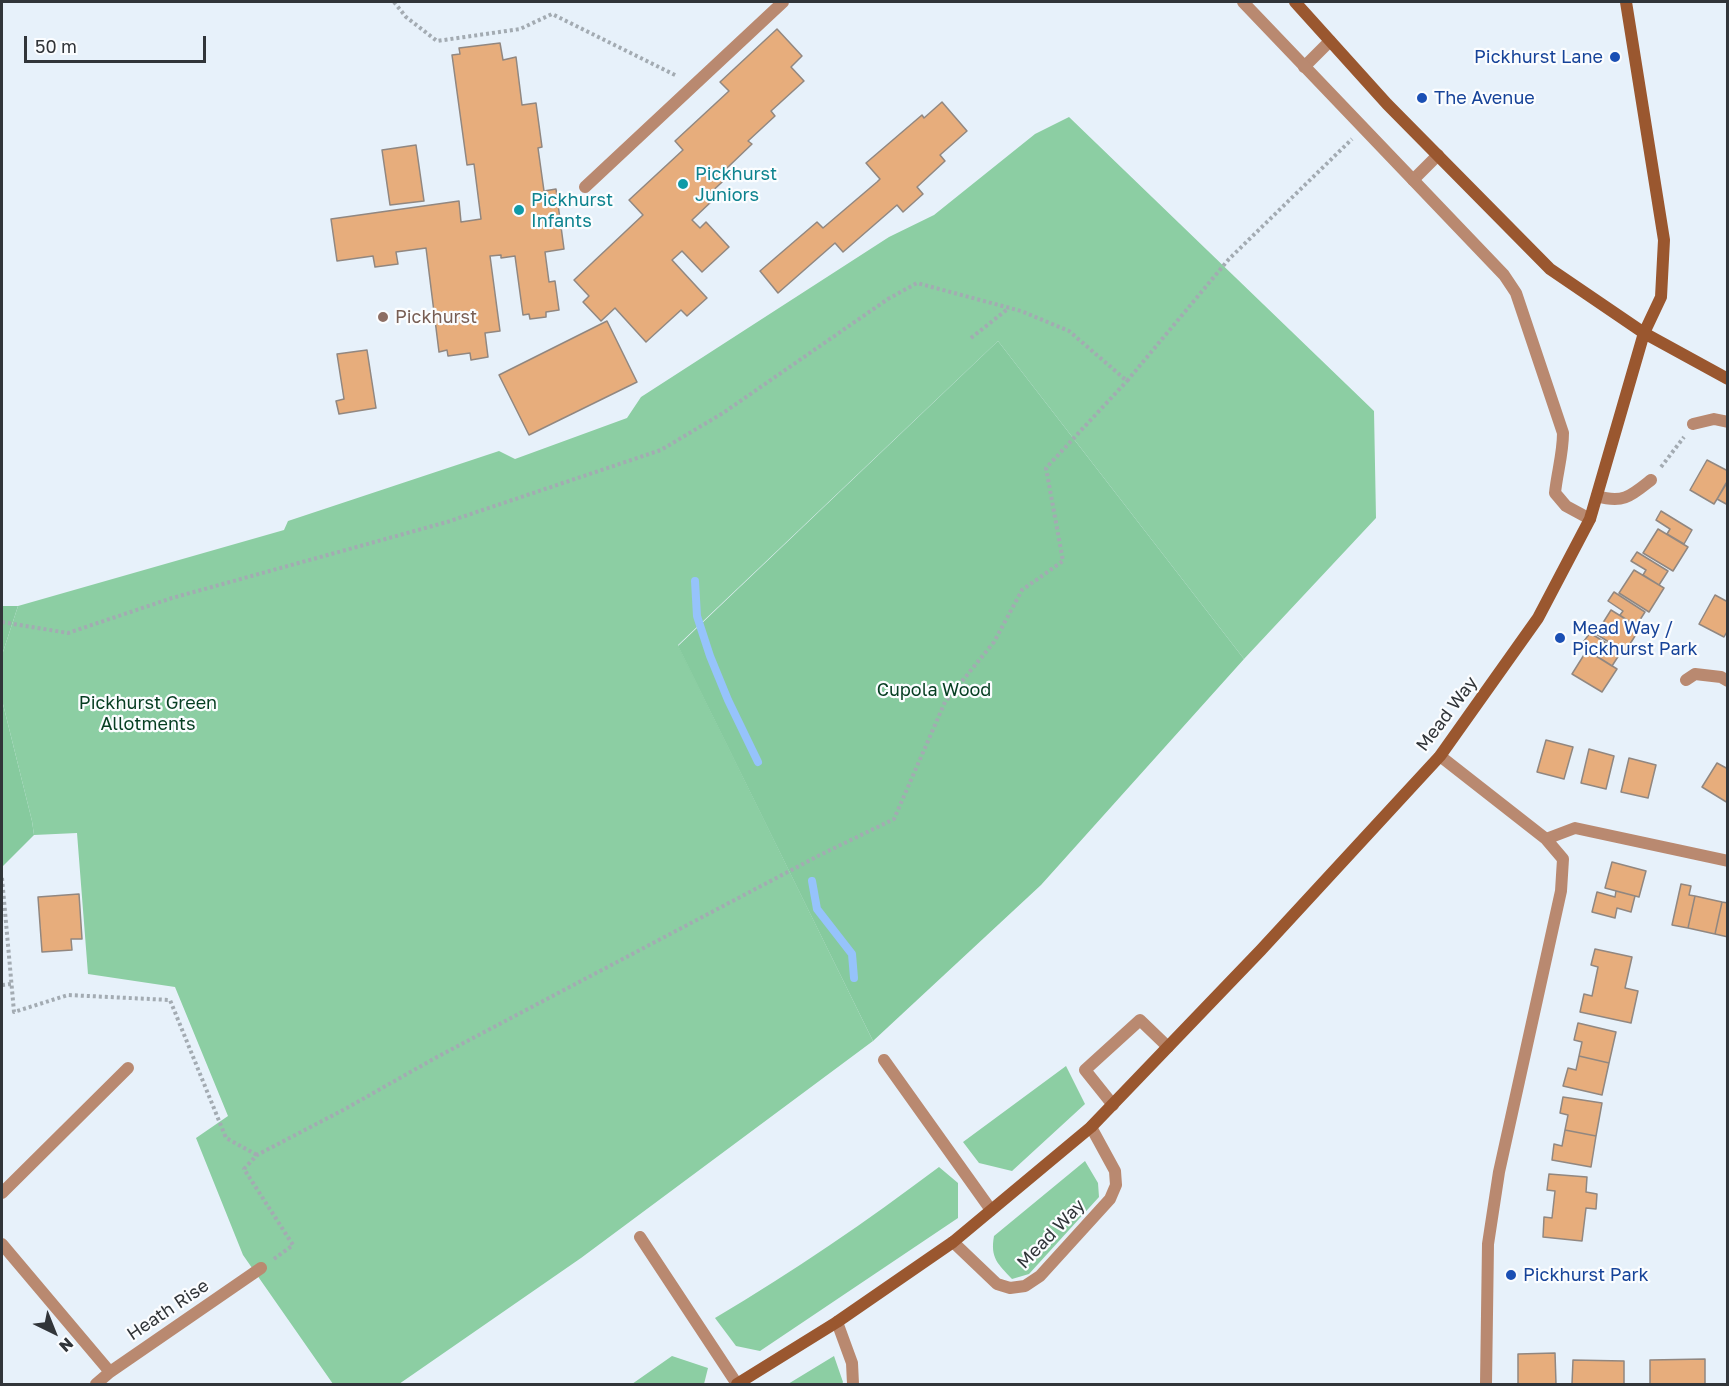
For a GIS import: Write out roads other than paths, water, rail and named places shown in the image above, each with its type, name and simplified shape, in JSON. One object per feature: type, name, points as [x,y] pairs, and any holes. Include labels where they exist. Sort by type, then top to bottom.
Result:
[{"type":"street","points":[[585,187],[783,2]]},
{"type":"street","points":[[1243,2],[1504,275],[1516,293],[1563,433],[1563,448],[1555,493],[1566,506],[1590,519]]},
{"type":"street","points":[[1295,2],[1388,104],[1550,269],[1644,333],[1728,379]]},
{"type":"street","points":[[1626,2],[1664,240],[1661,297],[1644,333]]},
{"type":"street","points":[[1304,67],[1330,41]]},
{"type":"street","points":[[1413,180],[1438,155]]},
{"type":"street","name":"Mead Way","points":[[640,1237],[737,1384],[837,1323],[953,1242],[1091,1127],[1261,950],[1440,756],[1538,618],[1590,519],[1644,333]]},
{"type":"street","points":[[1693,424],[1714,419],[1728,422]]},
{"type":"street","points":[[1597,496],[1610,500],[1622,500],[1651,480]]},
{"type":"street","points":[[1686,680],[1695,674],[1721,677],[1728,681]]},
{"type":"street","points":[[1440,756],[1546,839],[1563,859],[1562,882],[1498,1172],[1488,1244],[1486,1384]]},
{"type":"street","points":[[1546,839],[1575,828],[1728,861]]},
{"type":"street","points":[[1113,1105],[1085,1070],[1140,1020],[1168,1047]]},
{"type":"street","points":[[884,1060],[991,1210]]},
{"type":"street","points":[[2,1193],[128,1068]]},
{"type":"street","name":"Mead Way","points":[[953,1242],[997,1284],[1010,1288],[1025,1286],[1040,1276],[1110,1199],[1116,1185],[1115,1171],[1091,1127]]},
{"type":"street","points":[[2,1244],[110,1372]]},
{"type":"street","name":"Heath Rise","points":[[96,1384],[261,1268]]},
{"type":"street","points":[[837,1323],[852,1363],[853,1384]]},
{"type":"waterway","points":[[695,581],[697,616],[710,656],[758,762]]},
{"type":"waterway","points":[[812,881],[817,909],[852,954],[854,978]]},
{"type":"place","name":"Pickhurst Lane","points":[[1615,57]]},
{"type":"place","name":"The Avenue","points":[[1422,98]]},
{"type":"place","name":"Pickhurst Juniors","points":[[683,184]]},
{"type":"place","name":"Pickhurst Infants","points":[[519,210]]},
{"type":"place","name":"Pickhurst","points":[[383,317]]},
{"type":"place","name":"Mead Way / Pickhurst Park","points":[[1560,638]]},
{"type":"place","name":"Pickhurst Park","points":[[1511,1275]]},
{"type":"park label","name":"Cupola Wood","points":[[934,690]]},
{"type":"park label","name":"Pickhurst Green Allotments","points":[[148,713]]}]
